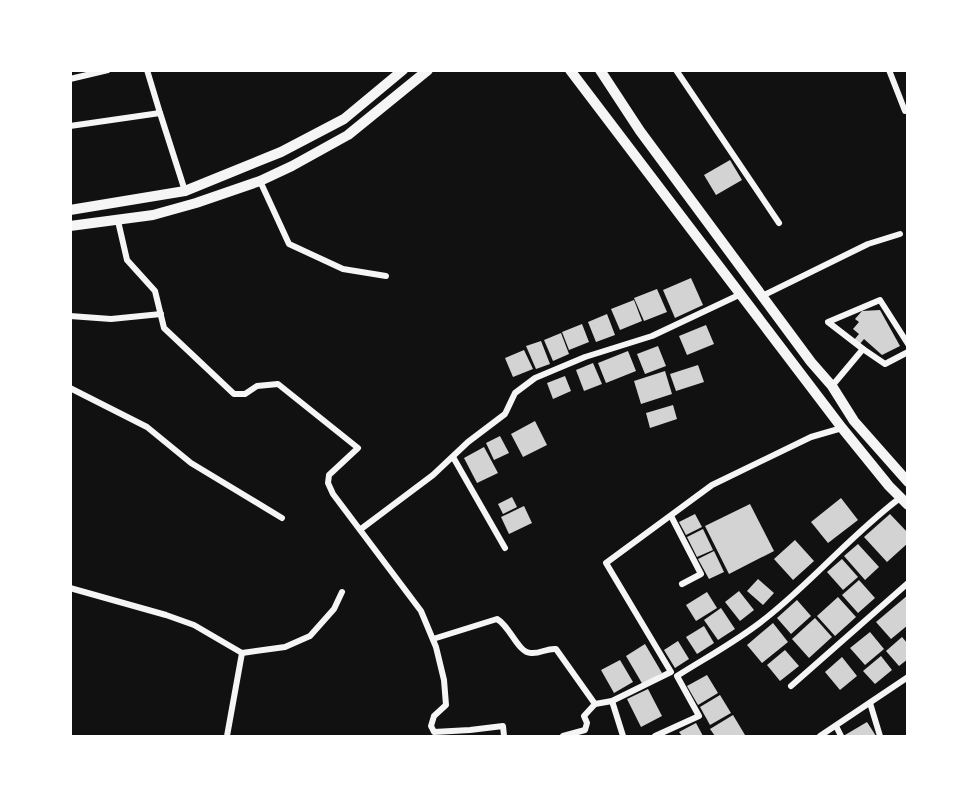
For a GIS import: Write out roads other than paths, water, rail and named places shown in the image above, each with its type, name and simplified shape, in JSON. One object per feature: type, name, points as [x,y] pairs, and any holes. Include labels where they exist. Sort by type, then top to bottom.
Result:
[{"type":"highway","points":[[70,210],[184,191],[281,152],[344,119],[403,70]]},
{"type":"highway","points":[[70,226],[153,215],[196,204],[260,181],[348,135],[428,70]]},
{"type":"highway","points":[[570,70],[842,428],[904,501]]},
{"type":"highway","points":[[600,70],[640,131],[811,362],[832,386],[854,421],[908,482]]},
{"type":"street","points":[[70,79],[108,70]]},
{"type":"street","points":[[147,70],[184,191]]},
{"type":"street","points":[[676,70],[779,223]]},
{"type":"street","points":[[889,70],[905,111]]},
{"type":"street","points":[[70,126],[160,113]]},
{"type":"street","points":[[260,181],[289,244],[343,268],[386,276]]},
{"type":"street","points":[[118,221],[127,260],[155,291],[164,328],[234,394],[245,394],[257,386],[278,384],[358,448],[329,476],[328,483],[333,494],[421,611],[433,639],[444,680],[446,705],[434,716],[431,726],[434,734],[503,726],[504,736]]},
{"type":"street","points":[[762,296],[868,244],[900,234]]},
{"type":"street","points":[[361,529],[433,475],[505,414],[515,393],[535,378],[585,357],[652,336],[741,294]]},
{"type":"street","points":[[908,344],[880,300],[828,322],[885,364],[908,352]]},
{"type":"street","points":[[70,316],[111,319],[161,314]]},
{"type":"street","points":[[832,386],[863,350]]},
{"type":"street","points":[[70,388],[147,427],[191,463],[282,518]]},
{"type":"street","points":[[562,736],[585,730],[587,723],[584,716],[595,704],[612,702],[671,672],[606,563],[712,485],[812,437],[842,428]]},
{"type":"street","points":[[453,457],[505,548]]},
{"type":"street","points":[[655,736],[699,716],[677,676],[765,619],[823,569],[883,510],[904,501]]},
{"type":"street","points":[[671,516],[701,574],[682,584]]},
{"type":"street","points":[[791,686],[908,583]]},
{"type":"street","points":[[70,588],[194,625],[242,653],[285,647],[310,636],[334,609],[342,592]]},
{"type":"street","points":[[433,639],[497,619],[504,622],[523,650],[529,654],[556,649],[595,704]]},
{"type":"street","points":[[227,736],[242,653]]},
{"type":"street","points":[[820,736],[908,677]]},
{"type":"street","points":[[612,702],[623,736]]},
{"type":"street","points":[[870,703],[880,736]]},
{"type":"street","points":[[836,726],[841,736]]}]
